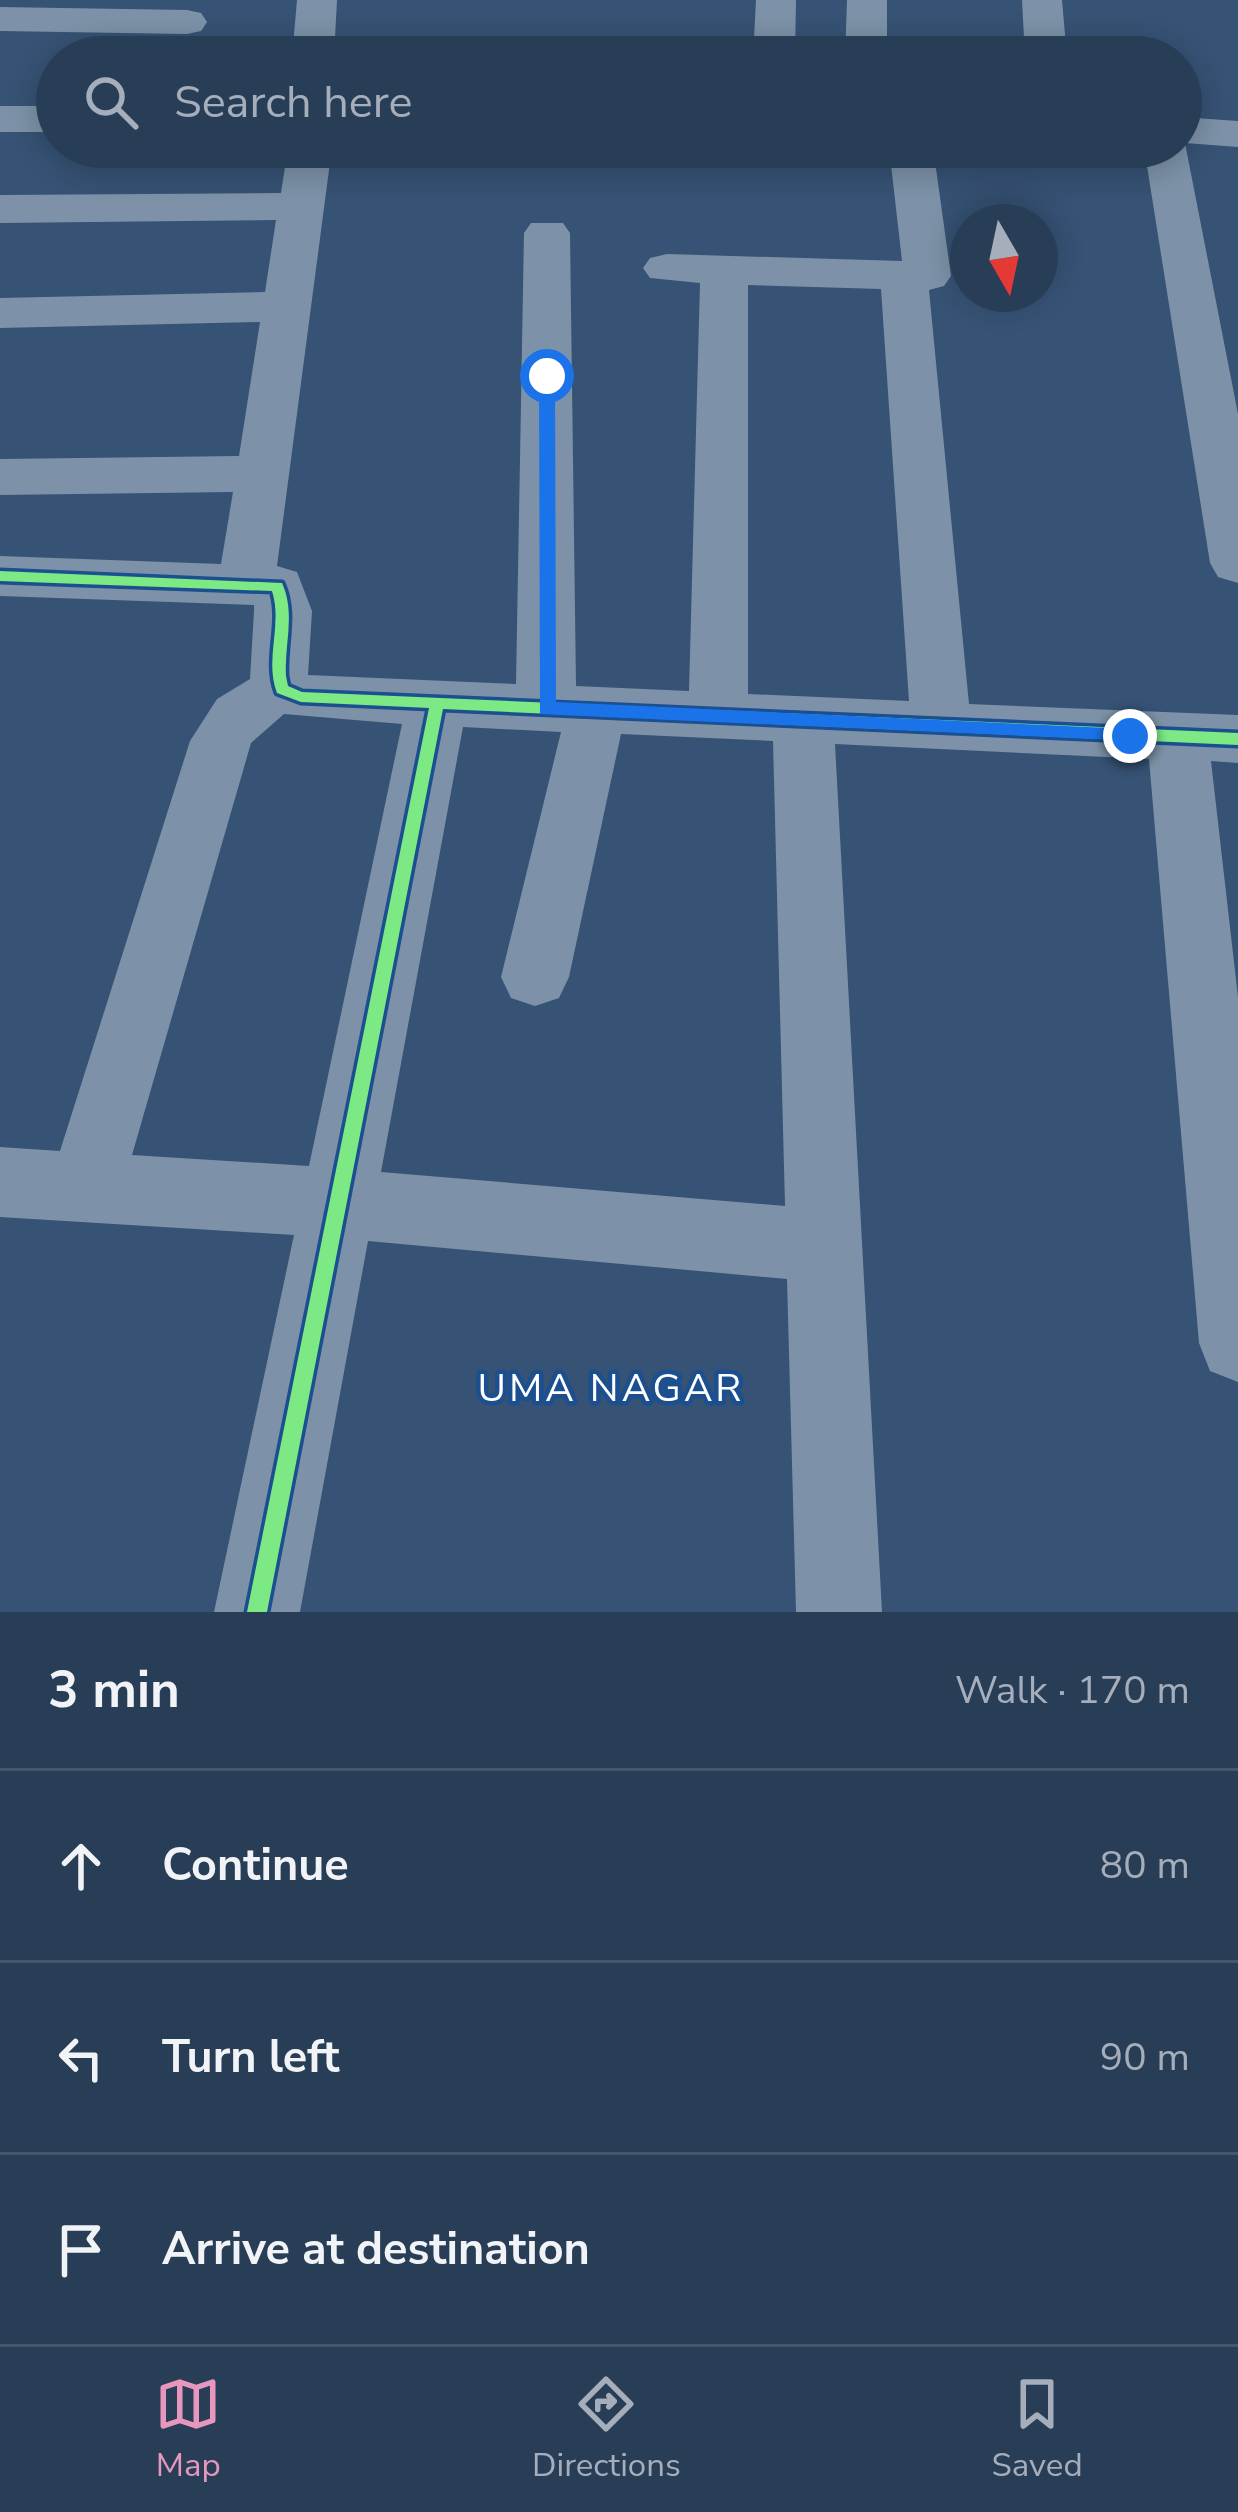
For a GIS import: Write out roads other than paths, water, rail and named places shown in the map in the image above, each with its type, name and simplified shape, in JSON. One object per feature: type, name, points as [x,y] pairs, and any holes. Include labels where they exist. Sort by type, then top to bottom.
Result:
[{"type":"street","points":[[314,36],[317,0]]},
{"type":"street","points":[[775,36],[776,0]]},
{"type":"street","points":[[866,36],[867,0]]},
{"type":"street","points":[[1042,0],[1045,36]]},
{"type":"street","points":[[0,20],[187,22]]},
{"type":"street","points":[[0,119],[36,119]]},
{"type":"street","points":[[1202,131],[1238,134]]},
{"type":"street","points":[[247,580],[307,168]]},
{"type":"street","points":[[667,268],[920,279],[930,272],[914,168]]},
{"type":"street","points":[[1170,168],[1238,562]]},
{"type":"street","points":[[0,209],[302,206]]},
{"type":"street","points":[[535,977],[571,710],[547,233]]},
{"type":"street","points":[[1184,248],[1238,252]]},
{"type":"street","points":[[718,716],[724,271]]},
{"type":"street","points":[[904,279],[941,727]]},
{"type":"street","points":[[0,313],[288,306]]},
{"type":"street","points":[[0,477],[263,474]]},
{"type":"street","points":[[0,576],[247,580],[278,586],[285,600],[277,676],[282,689],[301,697],[1208,738],[1238,1343]]},
{"type":"street","points":[[86,1187],[221,741],[246,706],[282,689]]},
{"type":"street","points":[[257,1612],[437,703]]},
{"type":"street","points":[[803,720],[839,1612]]},
{"type":"street","points":[[0,1182],[338,1203],[824,1246]]},
{"type":"district","name":"UMA NAGAR","points":[[611,1387]]}]
